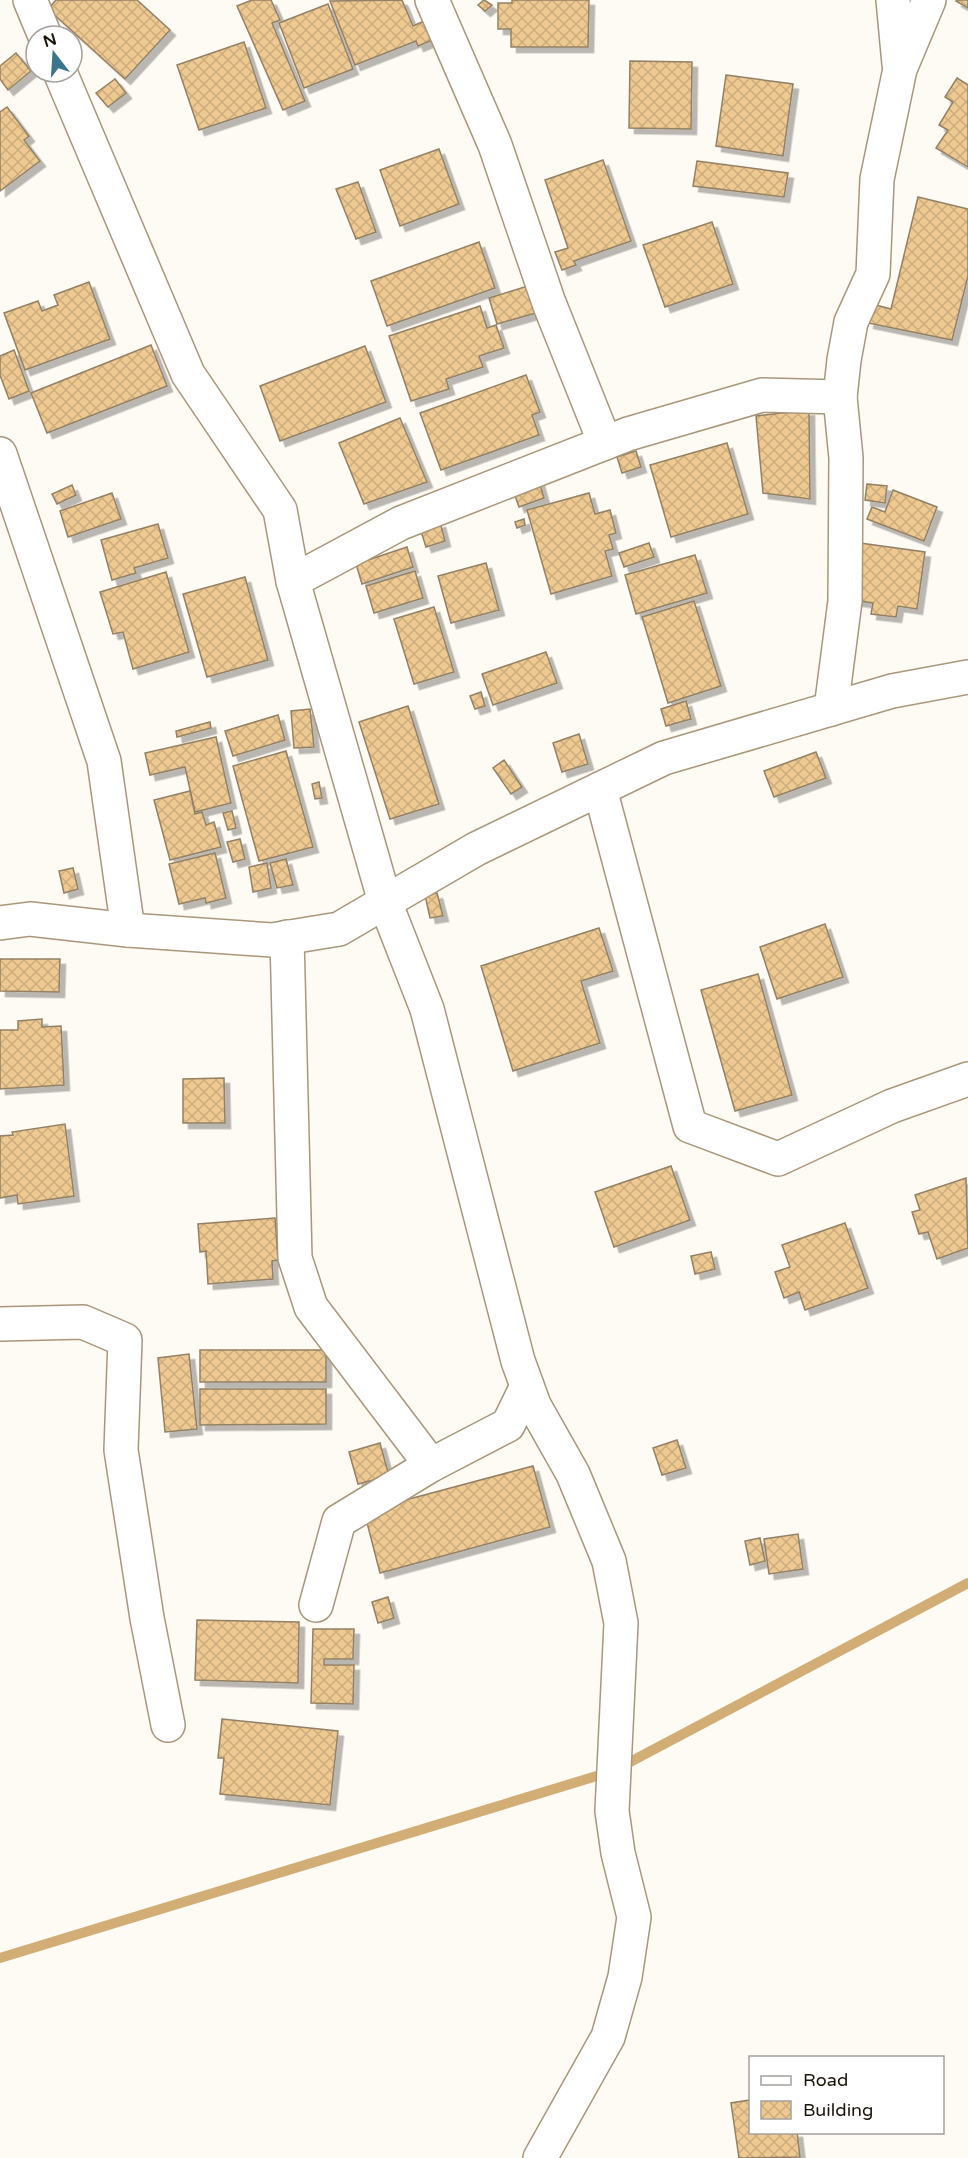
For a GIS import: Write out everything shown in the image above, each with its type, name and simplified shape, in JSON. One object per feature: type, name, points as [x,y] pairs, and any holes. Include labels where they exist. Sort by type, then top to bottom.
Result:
[{"type":"street","points":[[30,0],[40,24]]},
{"type":"street","points":[[432,0],[495,145],[549,303],[605,443]]},
{"type":"street","points":[[893,0],[900,69]]},
{"type":"street","points":[[831,709],[844,601],[846,458],[840,397],[851,322],[873,274],[877,179],[900,69],[929,0]]},
{"type":"street","points":[[65,84],[188,374],[280,510],[293,581],[385,902],[427,1009],[515,1351],[534,1405],[573,1474],[609,1561],[621,1623],[612,1811],[618,1853],[634,1917],[625,1977],[608,2037],[540,2158]]},
{"type":"street","points":[[293,581],[401,523],[605,443],[762,395],[840,397]]},
{"type":"street","points":[[0,454],[104,762],[128,930]]},
{"type":"street","points":[[0,923],[30,919],[128,930],[272,940],[339,929],[476,849],[664,758],[892,691],[968,677]]},
{"type":"street","points":[[600,789],[690,1126],[778,1159],[892,1106],[968,1079]]},
{"type":"street","points":[[287,937],[295,1258],[311,1307],[431,1465]]},
{"type":"street","points":[[0,1324],[83,1322],[125,1340],[121,1450],[147,1618],[168,1725]]},
{"type":"street","points":[[316,1605],[339,1521],[431,1465],[508,1425],[528,1386]]},
{"type":"building","points":[[56,0],[137,0],[170,30],[125,79],[84,42],[84,24],[64,24],[48,9]]},
{"type":"building","points":[[252,0],[271,0],[280,20],[272,23],[305,101],[283,110],[237,6]]},
{"type":"building","points":[[402,0],[413,26],[431,18],[439,37],[418,46],[416,41],[355,65],[330,1]]},
{"type":"building","points":[[484,0],[492,5],[485,11],[478,5]]},
{"type":"building","points":[[512,0],[589,0],[588,47],[511,47],[511,29],[498,29],[498,3],[512,3]]},
{"type":"building","points":[[968,0],[968,8],[956,1]]},
{"type":"building","points":[[328,4],[353,69],[304,88],[279,23]]},
{"type":"building","points":[[244,42],[266,108],[199,130],[177,65]]},
{"type":"building","points":[[16,53],[24,63],[24,77],[8,90],[0,79],[0,66]]},
{"type":"building","points":[[630,61],[692,62],[691,129],[629,128]]},
{"type":"building","points":[[726,75],[793,84],[783,156],[716,146]]},
{"type":"building","points":[[957,78],[968,85],[968,167],[936,148],[948,130],[939,125],[953,102],[945,97]]},
{"type":"building","points":[[115,79],[126,93],[108,107],[96,93]]},
{"type":"building","points":[[7,107],[29,136],[24,140],[40,161],[0,191],[0,112]]},
{"type":"building","points":[[439,149],[459,204],[400,226],[380,170]]},
{"type":"building","points":[[603,160],[631,241],[574,261],[576,265],[562,270],[555,252],[568,248],[545,180]]},
{"type":"building","points":[[697,161],[788,173],[784,197],[693,186]]},
{"type":"building","points":[[358,182],[376,232],[356,239],[336,189]]},
{"type":"building","points":[[918,197],[968,209],[968,276],[952,340],[868,323],[872,304],[891,309]]},
{"type":"building","points":[[712,222],[733,284],[665,307],[643,245]]},
{"type":"building","points":[[479,242],[495,288],[387,326],[371,281]]},
{"type":"building","points":[[89,282],[110,339],[25,370],[4,313],[38,301],[42,311],[58,305],[54,295]]},
{"type":"building","points":[[528,286],[536,313],[497,324],[489,298]]},
{"type":"building","points":[[480,306],[487,328],[496,325],[504,348],[479,356],[483,367],[446,379],[449,389],[411,401],[389,336]]},
{"type":"building","points":[[151,345],[167,386],[47,433],[31,393]]},
{"type":"building","points":[[365,346],[386,402],[280,441],[260,386]]},
{"type":"building","points":[[14,350],[29,391],[9,399],[0,375],[0,356]]},
{"type":"building","points":[[526,375],[540,412],[532,415],[539,435],[441,470],[420,413]]},
{"type":"building","points":[[809,410],[810,499],[763,493],[756,416]]},
{"type":"building","points":[[400,418],[427,482],[364,504],[339,443]]},
{"type":"building","points":[[727,443],[748,514],[671,537],[650,465]]},
{"type":"building","points":[[636,451],[641,467],[622,473],[617,457]]},
{"type":"building","points":[[539,481],[544,498],[519,507],[513,490]]},
{"type":"building","points":[[867,484],[887,486],[885,503],[865,500]]},
{"type":"building","points":[[72,485],[76,495],[57,504],[52,494]]},
{"type":"building","points":[[893,490],[937,507],[924,541],[867,519],[872,507],[885,512]]},
{"type":"building","points":[[112,493],[121,519],[68,537],[60,511]]},
{"type":"building","points":[[589,493],[595,514],[610,510],[616,533],[609,535],[613,549],[605,551],[612,576],[551,594],[527,510]]},
{"type":"building","points":[[524,519],[525,525],[517,528],[515,522]]},
{"type":"building","points":[[440,522],[445,541],[426,547],[420,528]]},
{"type":"building","points":[[158,524],[168,558],[134,568],[136,573],[112,580],[101,540]]},
{"type":"building","points":[[649,543],[654,557],[624,567],[619,553]]},
{"type":"building","points":[[860,543],[925,552],[917,609],[898,606],[896,617],[871,614],[873,603],[852,600]]},
{"type":"building","points":[[407,547],[413,567],[362,584],[356,564]]},
{"type":"building","points":[[695,555],[707,593],[636,614],[625,575]]},
{"type":"building","points":[[486,563],[499,610],[451,623],[438,576]]},
{"type":"building","points":[[415,571],[423,598],[374,613],[366,586]]},
{"type":"building","points":[[166,572],[189,652],[133,669],[123,632],[113,634],[100,592]]},
{"type":"building","points":[[245,577],[268,660],[207,677],[183,594]]},
{"type":"building","points":[[694,601],[721,686],[668,703],[642,617]]},
{"type":"building","points":[[434,607],[454,672],[414,684],[394,619]]},
{"type":"building","points":[[546,652],[557,683],[493,705],[482,674]]},
{"type":"building","points":[[481,692],[485,706],[475,709],[470,696]]},
{"type":"building","points":[[686,701],[691,719],[666,726],[661,709]]},
{"type":"building","points":[[408,706],[439,804],[390,819],[359,722]]},
{"type":"building","points":[[310,709],[314,747],[294,748],[291,711]]},
{"type":"building","points":[[278,715],[285,740],[233,756],[225,731]]},
{"type":"building","points":[[210,722],[211,728],[177,737],[176,731]]},
{"type":"building","points":[[579,734],[588,764],[562,772],[553,743]]},
{"type":"building","points":[[216,737],[231,803],[195,812],[185,767],[150,775],[145,753]]},
{"type":"building","points":[[286,751],[313,847],[259,861],[233,766]]},
{"type":"building","points":[[816,752],[826,778],[774,797],[764,771]]},
{"type":"building","points":[[504,760],[522,787],[511,794],[493,768]]},
{"type":"building","points":[[319,782],[322,798],[315,799],[312,784]]},
{"type":"building","points":[[190,791],[195,814],[202,812],[206,825],[214,822],[221,847],[170,860],[154,800]]},
{"type":"building","points":[[232,811],[236,828],[228,830],[223,813]]},
{"type":"building","points":[[240,839],[245,859],[233,862],[227,842]]},
{"type":"building","points":[[215,853],[226,898],[206,903],[205,898],[179,904],[169,864]]},
{"type":"building","points":[[286,859],[293,885],[277,888],[270,863]]},
{"type":"building","points":[[267,863],[271,888],[253,892],[249,867]]},
{"type":"building","points":[[73,868],[78,889],[64,893],[59,871]]},
{"type":"building","points":[[437,893],[443,916],[430,918],[425,895]]},
{"type":"building","points":[[825,924],[843,977],[777,999],[760,947]]},
{"type":"building","points":[[599,928],[613,971],[581,981],[600,1043],[513,1071],[481,966]]},
{"type":"building","points":[[0,959],[60,959],[59,992],[0,991]]},
{"type":"building","points":[[758,974],[792,1095],[735,1111],[701,990]]},
{"type":"building","points":[[42,1019],[42,1027],[61,1026],[64,1085],[0,1089],[0,1030],[18,1030],[18,1021]]},
{"type":"building","points":[[224,1078],[225,1123],[183,1123],[183,1079]]},
{"type":"building","points":[[65,1124],[74,1196],[18,1204],[17,1195],[0,1198],[0,1136]]},
{"type":"building","points":[[671,1166],[690,1220],[614,1247],[595,1192]]},
{"type":"building","points":[[966,1178],[968,1248],[937,1259],[928,1232],[919,1234],[912,1212],[920,1210],[915,1195]]},
{"type":"building","points":[[275,1218],[278,1260],[272,1261],[273,1279],[208,1284],[206,1251],[200,1252],[198,1224]]},
{"type":"building","points":[[845,1223],[868,1288],[805,1310],[799,1292],[784,1298],[775,1272],[790,1267],[782,1245]]},
{"type":"building","points":[[711,1252],[715,1269],[695,1274],[691,1256]]},
{"type":"building","points":[[200,1350],[326,1350],[326,1382],[200,1382]]},
{"type":"building","points":[[189,1354],[197,1429],[165,1432],[158,1358]]},
{"type":"building","points":[[200,1389],[326,1389],[326,1424],[200,1425]]},
{"type":"building","points":[[677,1440],[686,1468],[662,1475],[653,1448]]},
{"type":"building","points":[[380,1443],[389,1476],[358,1484],[349,1452]]},
{"type":"building","points":[[533,1466],[550,1527],[380,1573],[364,1511]]},
{"type":"building","points":[[798,1534],[803,1569],[769,1574],[764,1539]]},
{"type":"building","points":[[760,1538],[765,1561],[750,1565],[745,1541]]},
{"type":"building","points":[[388,1597],[394,1618],[378,1623],[372,1602]]},
{"type":"building","points":[[197,1620],[299,1622],[298,1683],[195,1680]]},
{"type":"building","points":[[313,1629],[354,1629],[353,1659],[324,1659],[324,1665],[354,1665],[353,1704],[311,1703]]},
{"type":"building","points":[[222,1719],[338,1731],[330,1805],[220,1794],[224,1758],[218,1758]]},
{"type":"building","points":[[749,2100],[749,2134],[797,2134],[800,2157],[739,2158],[731,2103]]},
{"type":"waterway","points":[[0,1958],[613,1771],[968,1583]]}]
